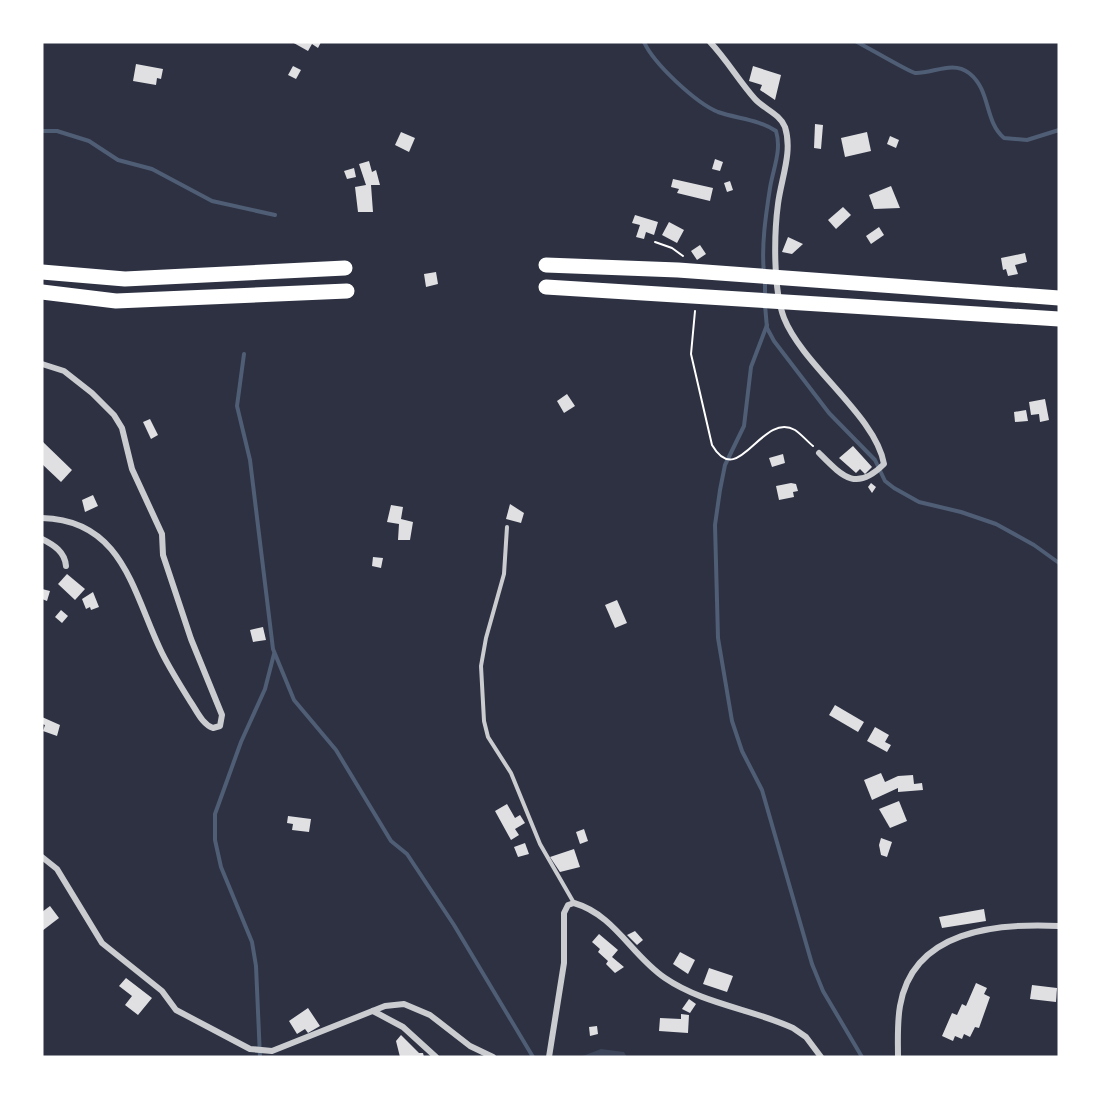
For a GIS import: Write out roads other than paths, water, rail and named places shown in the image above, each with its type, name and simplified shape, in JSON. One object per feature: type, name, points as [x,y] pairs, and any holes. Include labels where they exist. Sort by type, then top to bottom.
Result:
[{"type":"highway","points":[[546,265],[682,265],[1059,298]]},
{"type":"highway","points":[[42,272],[125,279],[345,268]]},
{"type":"highway","points":[[546,287],[677,293],[1059,319]]},
{"type":"highway","points":[[42,292],[116,301],[347,291]]},
{"type":"street","points":[[710,42],[728,61],[756,101],[784,124],[787,159],[778,205],[776,247],[783,315],[798,344],[874,439],[885,464],[861,480],[849,480],[819,453]]},
{"type":"street","points":[[42,364],[64,371],[92,393],[114,415],[122,428],[132,469],[162,534],[163,555],[191,639],[222,715],[220,726],[213,728],[205,724],[177,679],[161,651],[132,583],[107,543],[96,533],[80,526],[42,518]]},
{"type":"street","points":[[42,539],[60,551],[66,558],[66,566]]},
{"type":"street","points":[[42,857],[57,869],[102,943],[162,991],[176,1010],[250,1049],[272,1052],[384,1006],[404,1004],[430,1015],[471,1046],[493,1057]]},
{"type":"street","points":[[549,1057],[564,963],[564,913],[568,905],[574,903],[595,911],[611,924],[665,978],[695,993],[793,1028],[806,1036],[820,1057]]},
{"type":"street","points":[[898,1057],[900,1006],[905,989],[933,948],[948,939],[971,933],[1039,925],[1059,926]]},
{"type":"street","points":[[373,1011],[403,1027],[436,1057]]},
{"type":"lane","points":[[507,527],[504,574],[482,666],[484,721],[488,737],[511,773],[540,844],[574,903]]},
{"type":"waterway","points":[[644,42],[666,71],[688,92],[709,107],[776,131],[778,152],[766,219],[764,273]]},
{"type":"waterway","points":[[857,42],[915,73],[949,68],[963,69],[976,80],[981,88],[993,123],[1004,138],[1027,140],[1059,130]]},
{"type":"waterway","points":[[42,131],[57,131],[89,141],[118,160],[152,169],[212,201],[275,215]]},
{"type":"waterway","points":[[765,281],[765,297]]},
{"type":"waterway","points":[[765,305],[767,328],[774,341],[829,413],[875,460],[885,481],[919,502],[961,512],[996,524],[1034,545],[1059,563]]},
{"type":"waterway","points":[[767,325],[751,367],[744,426],[725,465],[720,490],[715,525],[718,638],[732,721],[742,751],[762,790],[812,964],[823,991],[862,1057]]},
{"type":"waterway","points":[[244,354],[237,406],[250,460],[273,649],[294,700],[336,750],[391,841],[407,854],[454,925],[533,1057]]},
{"type":"waterway","points":[[260,1057],[256,966],[252,942],[221,867],[215,840],[215,814],[241,742],[265,689],[274,654]]}]
